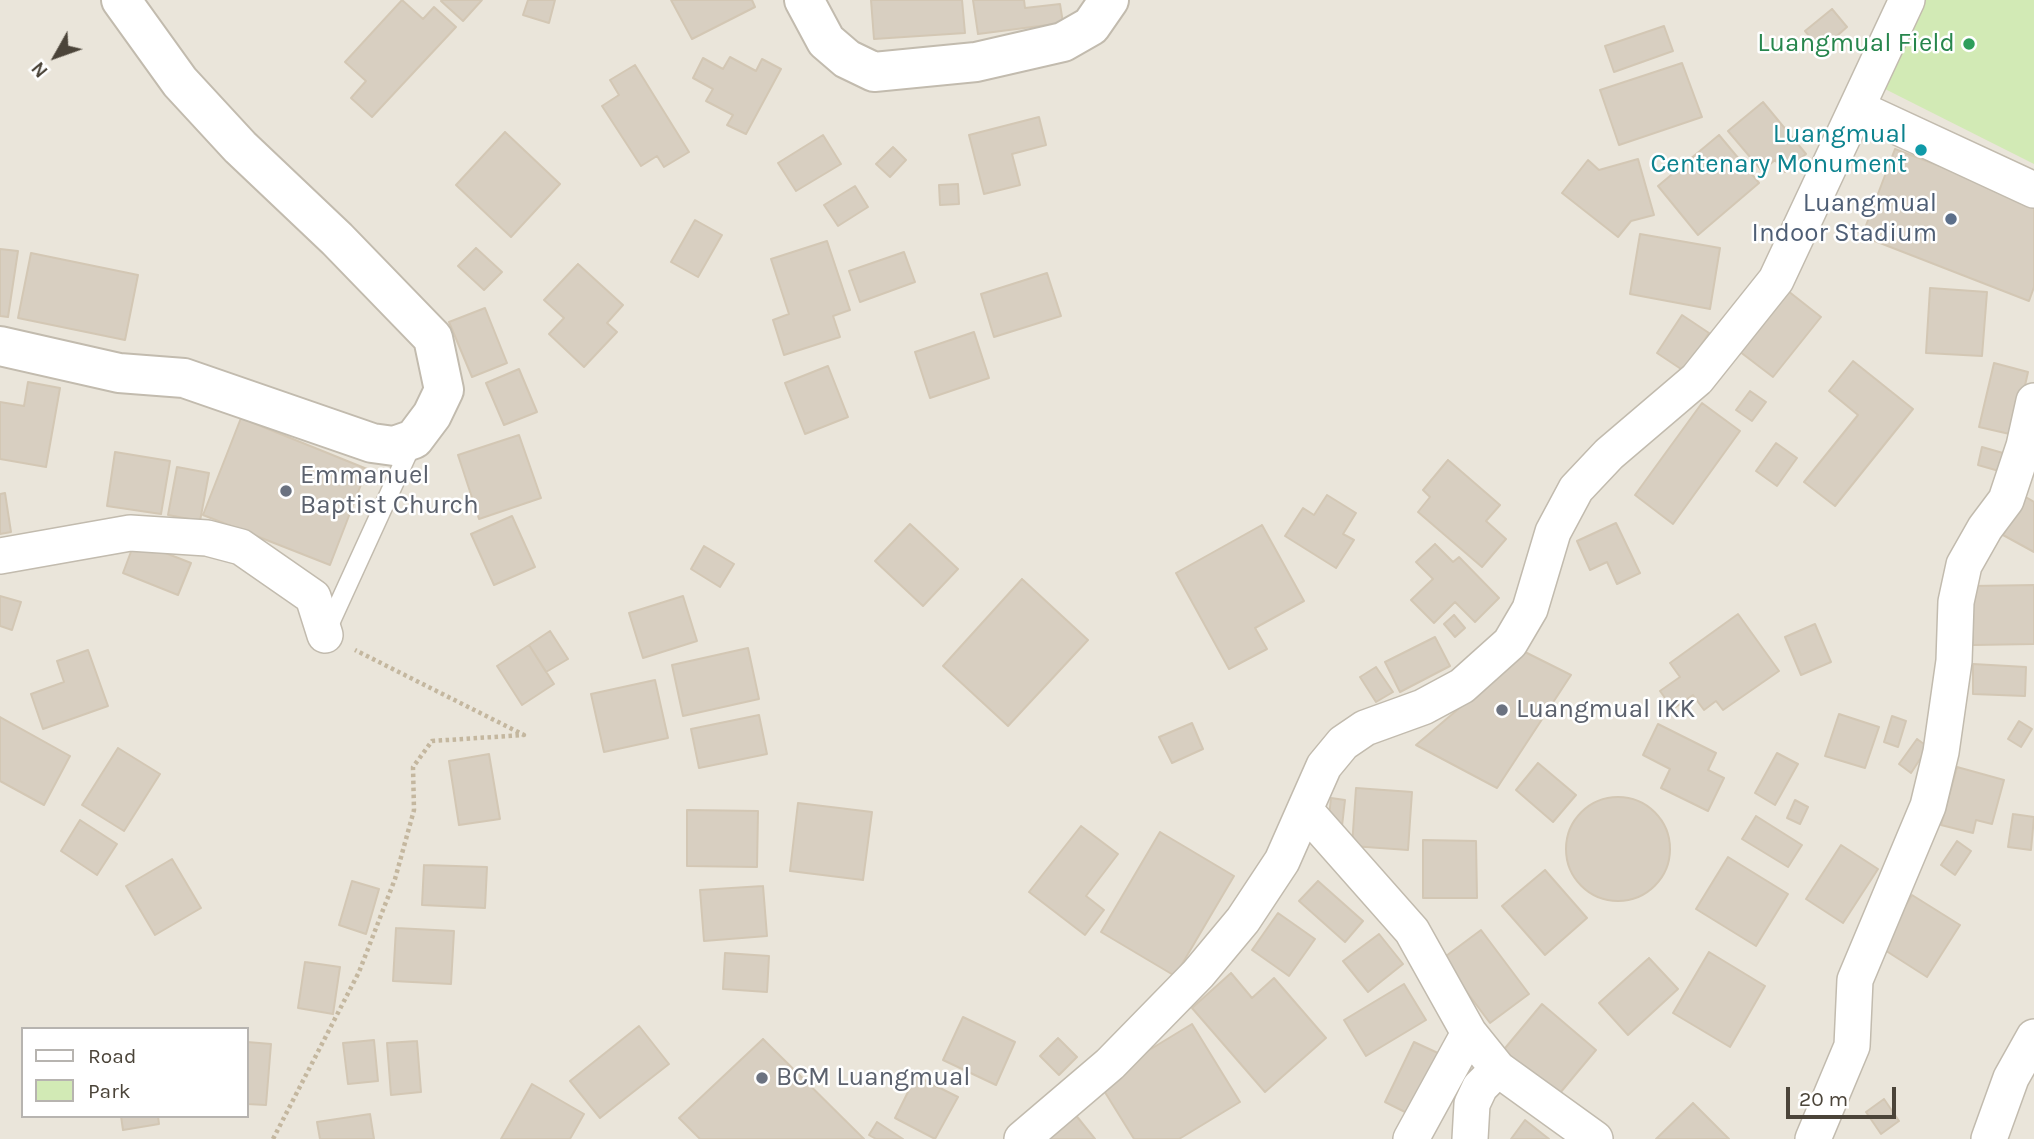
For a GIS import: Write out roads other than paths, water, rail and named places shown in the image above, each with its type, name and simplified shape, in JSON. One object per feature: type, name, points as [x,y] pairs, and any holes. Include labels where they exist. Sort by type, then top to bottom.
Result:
[{"type":"street","points":[[0,346],[119,373],[184,378],[372,443],[394,446],[414,439],[432,415],[444,390],[433,338],[337,239],[240,148],[180,82],[121,0]]},
{"type":"street","points":[[804,0],[826,41],[847,59],[874,72],[976,62],[1063,42],[1091,26],[1109,0]]},
{"type":"street","points":[[1022,1139],[1110,1064],[1198,974],[1243,920],[1282,861],[1324,766],[1343,743],[1365,728],[1423,707],[1462,686],[1510,643],[1530,609],[1553,532],[1576,489],[1609,454],[1697,379],[1776,280],[1907,0]]},
{"type":"street","points":[[1857,108],[2034,190]]},
{"type":"street","points":[[1813,1139],[1852,1046],[1855,980],[1927,806],[1938,766],[1954,661],[1956,602],[1964,565],[1985,528],[2007,500],[2024,446],[2034,401]]},
{"type":"street","points":[[0,556],[130,533],[207,538],[242,547],[313,597],[325,635]]},
{"type":"street","points":[[1305,810],[1412,932],[1469,1033],[1498,1069],[1595,1139]]},
{"type":"street","points":[[1411,1139],[1469,1033]]},
{"type":"street","points":[[1989,1139],[2011,1078],[2034,1037]]},
{"type":"street","points":[[1469,1139],[1472,1104],[1480,1087],[1498,1069]]},
{"type":"lane","points":[[325,635],[414,439]]},
{"type":"place","name":"Luangmual Field","points":[[1969,44]]},
{"type":"place","name":"Luangmual Centenary Monument","points":[[1921,150]]},
{"type":"place","name":"Luangmual Indoor Stadium","points":[[1951,219]]},
{"type":"place","name":"Emmanuel Baptist Church","points":[[286,491]]},
{"type":"place","name":"Luangmual IKK","points":[[1502,710]]},
{"type":"place","name":"BCM Luangmual","points":[[762,1078]]}]
